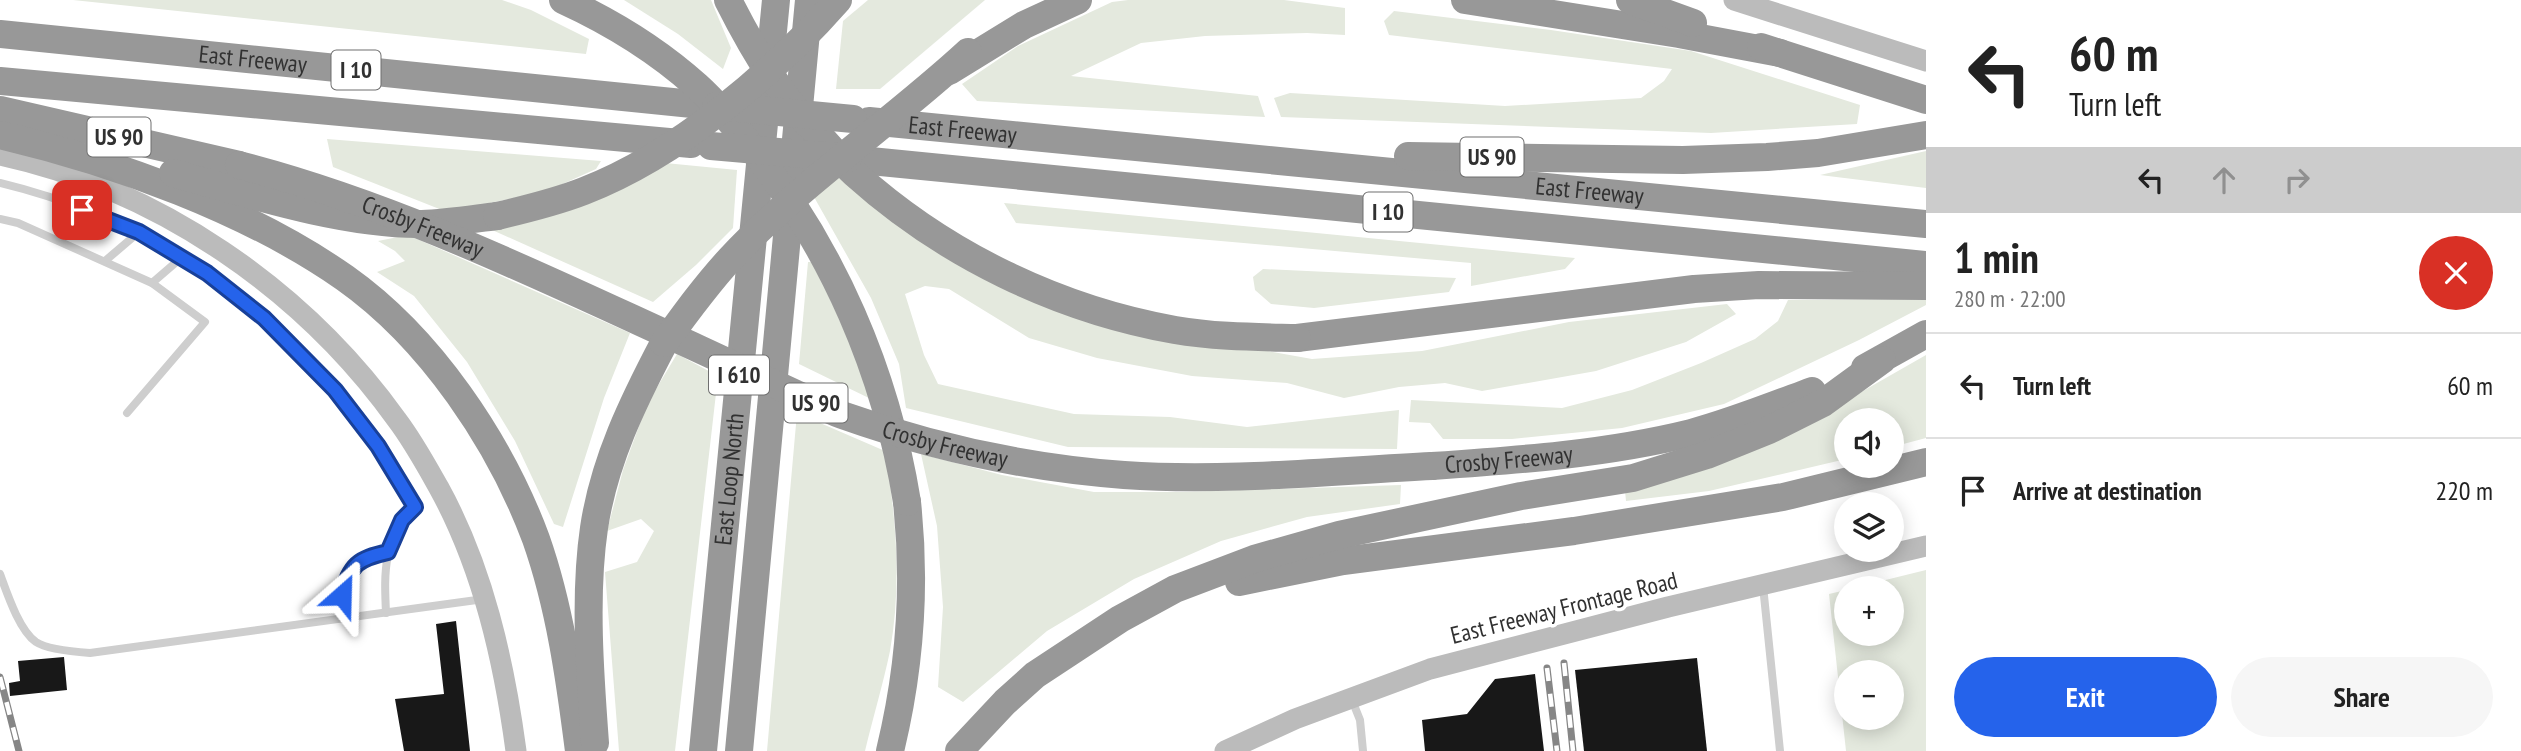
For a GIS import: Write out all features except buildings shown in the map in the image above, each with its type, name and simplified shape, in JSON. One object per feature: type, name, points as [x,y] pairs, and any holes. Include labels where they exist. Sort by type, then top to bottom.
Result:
[{"type":"highway","points":[[563,0],[642,44],[699,88],[744,138],[788,197],[824,257],[864,342],[889,415],[907,502],[913,575],[904,683],[890,751]]},
{"type":"highway","points":[[728,0],[750,45],[792,106],[853,172],[912,221],[967,256],[1061,298],[1146,324],[1219,334],[1297,338],[1694,289],[1814,284],[1926,286]]},
{"type":"highway","name":"East Loop North","points":[[703,751],[776,0]]},
{"type":"highway","name":"East Loop North","points":[[739,751],[809,0]]},
{"type":"highway","points":[[0,134],[83,149],[271,199],[363,219],[420,224],[497,216],[546,205],[586,190],[664,148],[748,89],[838,0]]},
{"type":"highway","points":[[596,751],[590,614],[594,528],[613,454],[629,409],[664,343],[706,286],[747,242],[848,153],[1034,0]]},
{"type":"highway","points":[[970,55],[1024,25],[1078,0]]},
{"type":"highway","points":[[1465,0],[1780,53]]},
{"type":"highway","points":[[1630,0],[1780,53],[1926,100]]},
{"type":"highway","name":"East Freeway","points":[[0,34],[1926,224]]},
{"type":"highway","name":"East Freeway","points":[[0,81],[850,159],[1926,265]]},
{"type":"highway","name":"Crosby Freeway","points":[[0,110],[286,177],[395,215],[498,259],[839,414],[920,439],[994,457],[1069,469],[1125,475],[1203,477],[1536,459],[1628,446],[1692,433],[1820,396]]},
{"type":"highway","points":[[0,134],[82,157],[209,204],[291,245],[345,279],[392,317],[441,371],[464,402],[513,487],[535,538],[561,634],[579,751]]},
{"type":"highway","name":"US 90","points":[[1216,153],[1683,160],[1767,157],[1926,135]]},
{"type":"highway","points":[[959,751],[1005,702],[1035,675],[1071,649],[1175,589],[1254,559],[1339,535],[1521,496],[1633,478],[1707,455],[1769,430],[1820,396],[1926,334]]},
{"type":"highway","points":[[1071,649],[1157,608],[1257,577],[1343,561],[1562,533],[1783,497],[1926,462]]},
{"type":"main road","points":[[1734,0],[1926,61]]},
{"type":"main road","points":[[0,155],[71,175],[130,198],[189,230],[242,265],[297,308],[337,349],[398,421],[439,489],[457,526],[484,599],[501,661],[516,751]]},
{"type":"main road","name":"East Freeway Frontage Road","points":[[1226,751],[1295,719],[1430,669],[1668,607],[1926,546]]},
{"type":"lane","points":[[0,183],[22,188],[139,232],[207,273],[264,318],[335,390],[378,446],[415,507],[402,520],[388,552],[384,570],[386,612]]},
{"type":"lane","points":[[0,219],[18,223],[152,283],[205,322],[127,413]]},
{"type":"lane","points":[[105,261],[139,232]]},
{"type":"lane","points":[[152,283],[181,258]]},
{"type":"lane","points":[[345,618],[342,595],[352,567],[360,560],[388,552]]},
{"type":"lane","points":[[0,574],[15,614],[36,642],[68,651],[90,653],[484,599]]},
{"type":"lane","points":[[1763,586],[1780,751]]},
{"type":"lane","points":[[1351,697],[1360,720],[1363,751]]},
{"type":"shaded area","points":[[73,0],[502,0],[531,10],[589,39],[586,54]]},
{"type":"shaded area","points":[[624,0],[711,0],[731,48],[723,69],[678,34]]},
{"type":"shaded area","points":[[868,0],[985,0],[880,89],[836,89],[843,21]]},
{"type":"shaded area","points":[[1284,0],[1345,8],[1345,35],[1307,33],[1205,36],[1141,43],[1071,76],[1258,96],[1265,117],[977,101],[962,84],[1018,46],[1112,2]]},
{"type":"shaded area","points":[[1394,11],[1551,30],[1691,51],[1860,105],[1857,124],[1711,133],[1281,117],[1274,98],[1290,93],[1505,106],[1641,98],[1664,81],[1672,69],[1389,35],[1384,21]]},
{"type":"shaded area","points":[[327,139],[601,161],[596,169],[547,191],[447,212],[333,167]]},
{"type":"shaded area","points":[[1926,151],[1926,188],[1820,175]]},
{"type":"shaded area","points":[[655,162],[737,170],[733,228],[653,302],[481,225]]},
{"type":"shaded area","points":[[835,178],[848,178],[940,252],[1245,347],[1312,359],[1422,351],[1569,322],[1727,304],[1736,314],[1686,342],[1596,371],[1482,391],[1445,383],[1399,387],[1344,398],[1287,383],[1192,376],[1097,358],[1029,338],[949,289],[925,286],[905,294],[924,355],[938,384],[1074,414],[1170,417],[1247,427],[1399,410],[1397,449],[1068,447],[906,408],[899,364],[871,298],[814,197]]},
{"type":"shaded area","points":[[1004,203],[1575,258],[1565,269],[1471,286],[1471,263],[1016,223]]},
{"type":"shaded area","points":[[408,235],[630,333],[604,398],[563,527],[554,524],[515,441],[467,362],[414,296],[377,272],[405,261],[378,241]]},
{"type":"shaded area","points":[[808,262],[814,262],[875,401],[799,364]]},
{"type":"shaded area","points":[[1263,269],[1456,278],[1449,292],[1314,308],[1271,304],[1255,290],[1253,277]]},
{"type":"shaded area","points":[[1926,299],[1926,305],[1859,340],[1724,404],[1622,428],[1512,439],[1443,439],[1430,423],[1409,422],[1411,400],[1562,408],[1632,390],[1755,339],[1778,321],[1788,300]]},
{"type":"shaded area","points":[[677,354],[718,376],[675,751],[619,751],[605,572],[637,562],[654,531],[641,519],[607,531],[623,470],[647,404]]},
{"type":"shaded area","points":[[1926,355],[1926,438],[1904,444],[1904,408],[1834,408],[1834,462],[1709,491],[1626,501],[1625,491],[1793,431]]},
{"type":"shaded area","points":[[797,413],[885,451],[895,525],[896,601],[890,651],[865,751],[767,751]]},
{"type":"shaded area","points":[[921,454],[1002,475],[1094,492],[1401,485],[1400,504],[1307,517],[1221,541],[1134,579],[1047,631],[963,702],[938,687],[943,607],[937,526]]},
{"type":"shaded area","points":[[1926,570],[1926,751],[1846,751],[1844,730],[1904,730],[1904,660],[1836,660],[1835,646],[1904,646],[1904,576],[1902,576]]},
{"type":"shaded area","points":[[1834,593],[1834,640],[1829,594]]},
{"type":"railway","points":[[1564,663],[1573,751]]},
{"type":"railway","points":[[1547,668],[1557,751]]},
{"type":"railway","points":[[0,677],[19,751]]},
{"type":"route","points":[[82,210],[139,232],[207,273],[264,318],[335,390],[378,446],[415,507],[402,520],[388,552],[360,560],[352,567],[342,595]]}]
